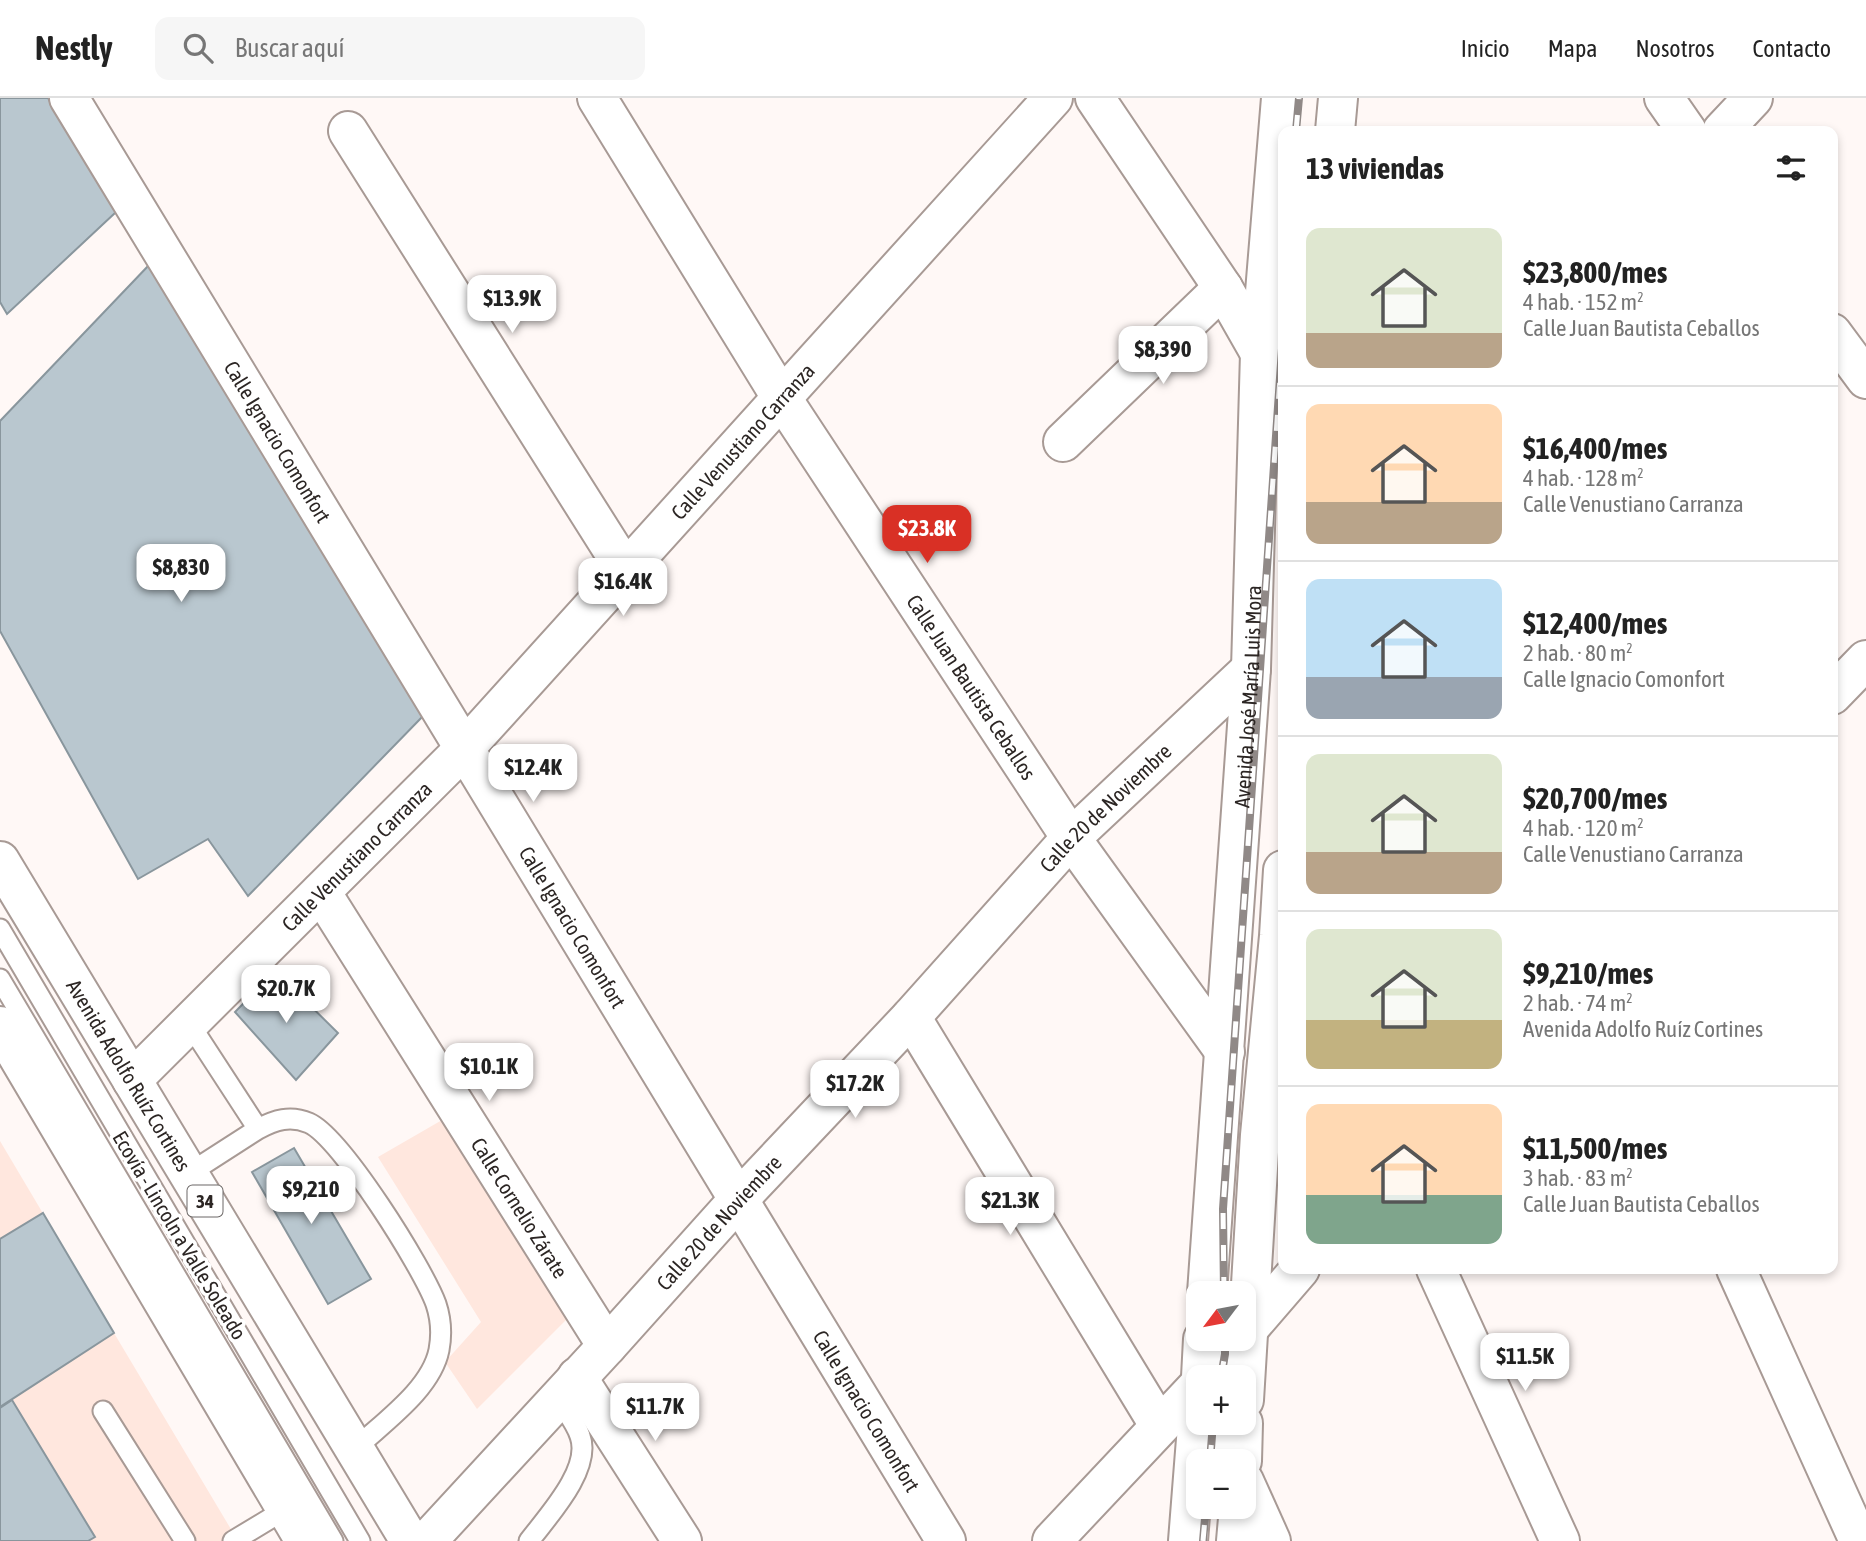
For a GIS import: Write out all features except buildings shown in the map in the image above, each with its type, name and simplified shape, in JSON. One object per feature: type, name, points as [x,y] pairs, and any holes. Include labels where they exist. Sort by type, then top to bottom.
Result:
[{"type":"street","name":"Calle Ignacio Comonfort","points":[[69,98],[946,1541]]},
{"type":"street","name":"Calle Juan Bautista Ceballos","points":[[597,98],[781,397],[1070,838],[1225,1052]]},
{"type":"street","name":"Calle Venustiano Carranza","points":[[131,1080],[464,749],[1053,98]]},
{"type":"street","points":[[1096,98],[1223,288],[1260,353]]},
{"type":"street","name":"Avenida José María Luis Mora","points":[[1279,126],[1281,98]]},
{"type":"street","points":[[1335,126],[1338,98]]},
{"type":"street","points":[[1664,98],[1684,126]]},
{"type":"street","points":[[1727,126],[1753,98]]},
{"type":"street","points":[[348,131],[626,571]]},
{"type":"street","name":"Avenida José María Luis Mora","points":[[1208,1281],[1251,669],[1260,353],[1278,134]]},
{"type":"street","points":[[1063,442],[1223,288]]},
{"type":"street","points":[[1838,341],[1866,379]]},
{"type":"street","points":[[1838,689],[1866,660]]},
{"type":"street","name":"Calle 20 de Noviembre","points":[[427,1541],[738,1199],[911,1017],[1070,838],[1251,669]]},
{"type":"street","name":"Avenida Adolfo Ruíz Cortines","points":[[0,861],[410,1541]]},
{"type":"street","name":"Calle Cornelio Zárate","points":[[321,892],[607,1346]]},
{"type":"street","points":[[1251,1281],[1271,1142],[1278,962]]},
{"type":"street","points":[[911,1017],[1159,1425]]},
{"type":"street","points":[[0,1026],[295,1525]]},
{"type":"street","points":[[1256,1320],[1296,1274]]},
{"type":"street","points":[[1438,1274],[1560,1541]]},
{"type":"street","points":[[1738,1274],[1859,1541]]},
{"type":"street","points":[[1214,1365],[1228,1351]]},
{"type":"street","points":[[567,1387],[682,1541]]},
{"type":"street","points":[[1052,1541],[1186,1398]]},
{"type":"street","points":[[1188,1541],[1196,1435]]},
{"type":"street","points":[[1256,1508],[1271,1541]]},
{"type":"street","points":[[1236,1541],[1237,1519]]},
{"type":"lane","name":"Ecovía - Lincoln a Valle Soleado","points":[[0,929],[360,1541]]},
{"type":"lane","points":[[0,979],[333,1541]]},
{"type":"lane","points":[[189,1023],[258,1129]]},
{"type":"lane","points":[[188,1174],[258,1129],[282,1119],[297,1119],[310,1123],[340,1149],[411,1253],[436,1304],[441,1324],[439,1351],[432,1371],[420,1388],[354,1450]]},
{"type":"lane","points":[[529,1541],[567,1490],[580,1466],[581,1437],[567,1387]]},
{"type":"lane","points":[[103,1412],[185,1541]]},
{"type":"lane","points":[[233,1541],[295,1525]]},
{"type":"shaded area","points":[[449,1116],[574,1312],[477,1409],[445,1362],[481,1322],[378,1157]]},
{"type":"shaded area","points":[[0,1141],[114,1333],[238,1541],[0,1541]]},
{"type":"railway","points":[[1296,126],[1299,98]]},
{"type":"railway","points":[[1224,1281],[1223,1209],[1278,407]]},
{"type":"railway","points":[[1223,1365],[1225,1351]]},
{"type":"railway","points":[[1211,1449],[1212,1435]]},
{"type":"railway","points":[[1203,1541],[1205,1519]]}]
